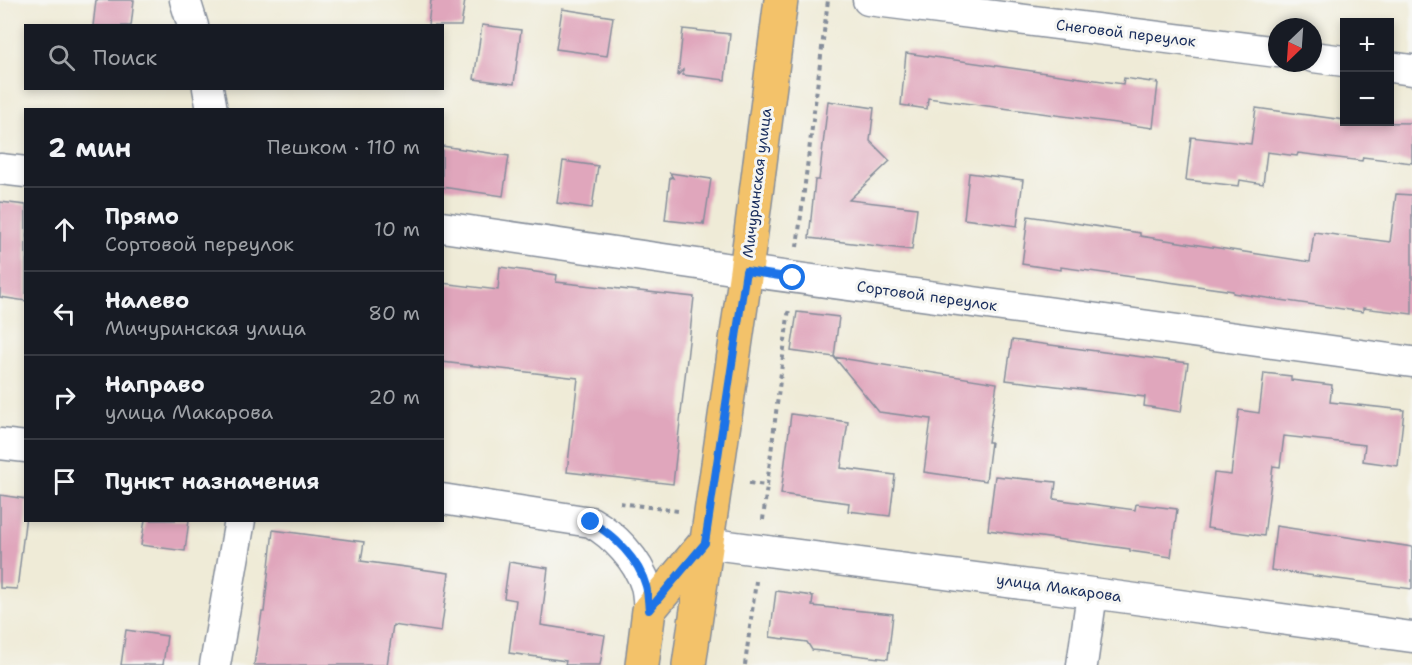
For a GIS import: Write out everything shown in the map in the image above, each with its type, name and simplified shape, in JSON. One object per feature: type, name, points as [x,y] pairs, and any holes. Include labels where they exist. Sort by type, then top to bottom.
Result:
[{"type":"main road","name":"Мичуринская улица","points":[[689,665],[746,271],[781,0]]},
{"type":"main road","points":[[642,665],[649,610],[705,543]]},
{"type":"street","points":[[184,0],[191,24]]},
{"type":"street","name":"Снеговой переулок","points":[[868,0],[1268,51]]},
{"type":"street","points":[[1322,58],[1340,60]]},
{"type":"street","points":[[1394,68],[1412,70]]},
{"type":"street","points":[[208,90],[212,108]]},
{"type":"street","points":[[0,169],[24,172]]},
{"type":"street","name":"Сортовой переулок","points":[[444,227],[793,278],[1412,362]]},
{"type":"street","points":[[0,444],[24,447]]},
{"type":"street","points":[[444,499],[591,522],[604,530],[630,557],[646,586],[649,610]]},
{"type":"street","points":[[215,665],[240,522]]},
{"type":"street","name":"улица Макарова","points":[[705,543],[1092,592],[1412,637]]},
{"type":"street","points":[[1082,665],[1092,592]]},
{"type":"path","points":[[793,278],[828,0]]},
{"type":"building","points":[[96,0],[134,0],[131,24],[93,24]]},
{"type":"building","points":[[431,0],[465,0],[461,26],[428,24]]},
{"type":"building","points":[[562,9],[613,17],[607,56],[556,49]]},
{"type":"building","points":[[482,25],[521,30],[514,84],[474,79]]},
{"type":"building","points":[[683,29],[730,34],[725,80],[683,75],[683,70],[678,75]]},
{"type":"building","points":[[906,53],[1123,84],[1124,78],[1158,83],[1153,128],[928,98],[927,109],[901,105]]},
{"type":"building","points":[[828,101],[874,108],[870,141],[890,161],[849,200],[917,208],[912,250],[809,238],[815,180],[819,180]]},
{"type":"building","points":[[1256,108],[1340,119],[1340,126],[1394,126],[1394,123],[1412,123],[1412,163],[1363,157],[1362,161],[1298,153],[1297,156],[1267,152],[1263,184],[1240,180],[1239,186],[1186,180],[1191,137],[1251,144]]},
{"type":"building","points":[[444,146],[509,156],[503,196],[444,187]]},
{"type":"building","points":[[563,161],[598,166],[592,208],[557,203]]},
{"type":"building","points":[[670,173],[711,179],[704,225],[703,222],[702,224],[665,220],[670,177],[673,178]]},
{"type":"building","points":[[969,173],[1023,180],[1017,226],[964,219]]},
{"type":"building","points":[[1396,194],[1412,195],[1412,314],[1363,308],[1363,312],[1233,293],[1233,291],[1061,267],[1061,270],[1022,264],[1028,216],[1310,262],[1314,232],[1390,242]]},
{"type":"building","points":[[0,202],[24,205],[24,301],[0,297]]},
{"type":"building","points":[[500,267],[557,275],[556,282],[694,297],[673,484],[567,472],[578,378],[444,362],[444,283],[498,290]]},
{"type":"building","points":[[797,312],[839,317],[834,357],[791,351]]},
{"type":"building","points":[[1012,340],[1188,363],[1181,412],[1144,406],[1145,397],[1006,380]]},
{"type":"building","points":[[834,357],[997,383],[988,442],[991,442],[986,481],[924,472],[931,419],[879,412]]},
{"type":"building","points":[[1264,373],[1291,376],[1291,380],[1332,385],[1330,402],[1404,410],[1398,466],[1363,461],[1365,445],[1284,436],[1280,467],[1273,466],[1264,536],[1207,528],[1214,473],[1231,475],[1239,410],[1259,413]]},
{"type":"building","points":[[791,414],[848,422],[841,468],[895,475],[890,516],[848,511],[849,503],[781,494]]},
{"type":"building","points":[[995,476],[1056,482],[1054,499],[1135,510],[1136,504],[1177,509],[1171,557],[1130,551],[1130,549],[988,530]]},
{"type":"building","points":[[0,495],[24,499],[25,522],[17,589],[0,588]]},
{"type":"building","points":[[145,522],[189,522],[185,551],[141,545]]},
{"type":"building","points":[[1276,526],[1412,547],[1412,589],[1271,570]]},
{"type":"building","points":[[273,530],[364,542],[361,561],[449,573],[441,632],[393,625],[387,665],[254,665],[262,612],[264,612]]},
{"type":"building","points":[[509,562],[548,568],[541,625],[605,635],[600,665],[565,665],[566,661],[509,653],[516,600],[504,598]]},
{"type":"building","points":[[776,591],[813,596],[812,606],[893,614],[888,659],[812,650],[807,642],[770,637]]},
{"type":"building","points":[[126,630],[167,636],[163,665],[121,665]]},
{"type":"route","points":[[591,522],[604,530],[630,557],[640,572],[646,586],[649,610],[705,543],[746,271],[793,278]]}]
